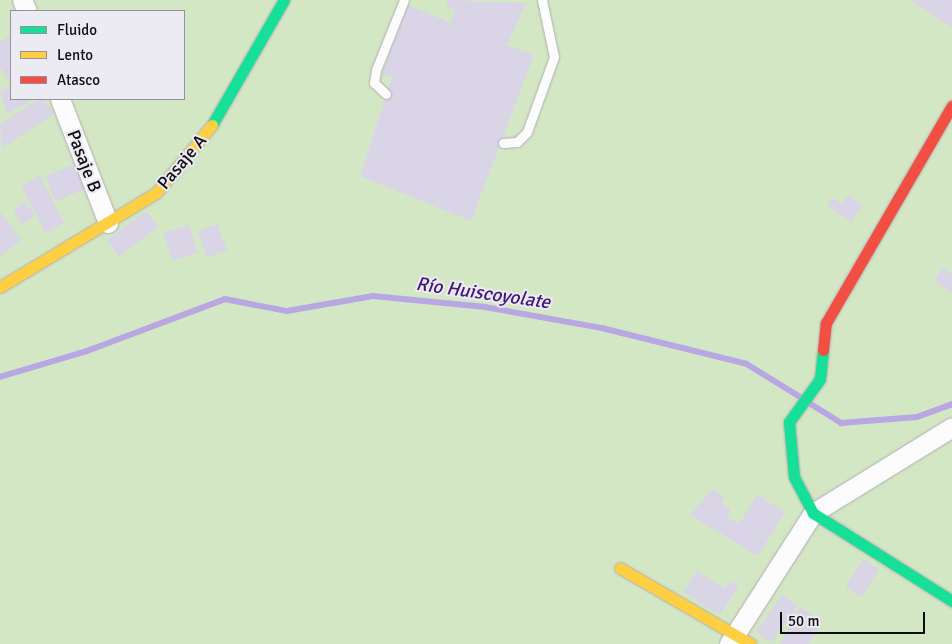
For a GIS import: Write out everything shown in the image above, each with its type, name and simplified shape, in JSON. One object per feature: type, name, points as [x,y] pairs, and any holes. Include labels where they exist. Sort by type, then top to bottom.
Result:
[{"type":"street","name":"Pasaje A","points":[[0,287],[108,223],[156,192],[181,166],[221,113],[284,0]]},
{"type":"street","name":"Pasaje B","points":[[60,100],[108,223]]},
{"type":"street","points":[[952,106],[826,323],[820,379],[789,422],[794,477],[813,513],[952,601]]},
{"type":"street","points":[[732,639],[813,513],[952,427]]},
{"type":"street","points":[[620,568],[732,639],[752,644]]},
{"type":"lane","points":[[386,94],[374,83],[376,70],[404,0]]},
{"type":"lane","points":[[504,143],[517,142],[527,132],[554,57],[542,0]]},
{"type":"green space","points":[[0,0],[952,0],[952,644],[0,644]]},
{"type":"building","points":[[448,0],[526,3],[507,45],[534,55],[471,221],[360,176],[392,77],[382,74],[408,5],[451,23],[455,10],[446,5]]},
{"type":"building","points":[[910,0],[952,0],[952,26],[951,27]]},
{"type":"building","points":[[10,36],[10,80],[8,81],[0,67],[0,42]]},
{"type":"building","points":[[10,86],[10,100],[31,100],[7,114],[0,92]]},
{"type":"building","points":[[37,100],[45,100],[54,114],[2,148],[0,124]]},
{"type":"building","points":[[78,163],[88,188],[56,201],[46,176]]},
{"type":"building","points":[[40,176],[64,223],[45,233],[21,186]]},
{"type":"building","points":[[848,195],[863,205],[851,222],[827,206],[833,198],[842,204]]},
{"type":"building","points":[[26,202],[35,217],[22,224],[13,210]]},
{"type":"building","points":[[146,211],[158,227],[119,256],[107,240]]},
{"type":"building","points":[[0,212],[22,240],[1,256],[0,255]]},
{"type":"building","points":[[217,224],[227,250],[207,258],[197,232]]},
{"type":"building","points":[[189,225],[198,253],[172,261],[163,233]]},
{"type":"building","points":[[943,267],[952,274],[952,293],[934,281]]},
{"type":"building","points":[[712,489],[725,497],[721,503],[731,509],[727,517],[739,524],[757,495],[785,512],[758,556],[690,515]]},
{"type":"building","points":[[863,559],[879,569],[862,597],[846,587]]},
{"type":"building","points":[[697,571],[725,589],[730,581],[739,586],[720,615],[683,592]]},
{"type":"building","points":[[782,595],[798,606],[772,643],[756,632]]},
{"type":"building","points":[[799,607],[823,621],[809,644],[780,644]]},
{"type":"waterway","name":"Río Huiscoyolate","points":[[0,377],[87,351],[225,299],[287,311],[373,296],[485,307],[602,328],[747,364],[799,396]]},
{"type":"waterway","name":"Río Huiscoyolate","points":[[811,404],[841,423],[917,417],[952,404]]},
{"type":"traffic: fast","points":[[212,125],[284,0]]},
{"type":"traffic: fast","points":[[823,350],[820,379],[789,422],[794,477],[813,513],[952,601]]},
{"type":"traffic: slow","points":[[0,287],[156,193],[212,125]]},
{"type":"traffic: slow","points":[[620,568],[751,644]]},
{"type":"traffic: jam","points":[[823,350],[826,323],[952,106]]}]
